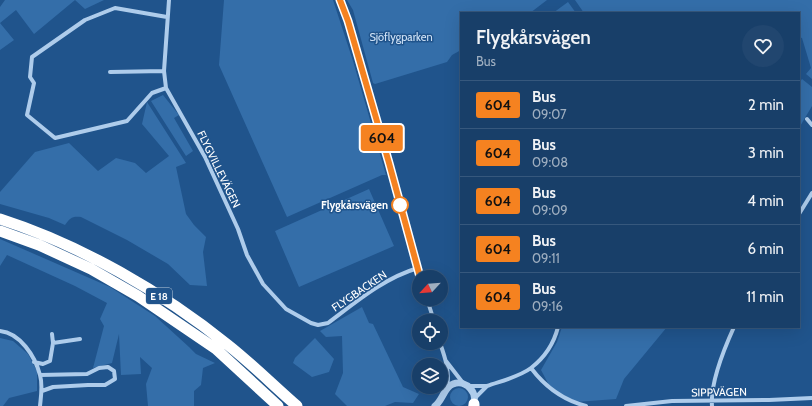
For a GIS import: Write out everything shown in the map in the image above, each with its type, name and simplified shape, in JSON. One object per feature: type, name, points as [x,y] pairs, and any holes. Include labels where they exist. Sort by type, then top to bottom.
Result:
[{"type":"highway","name":"E 18","points":[[0,219],[66,245],[93,258],[141,285],[189,316],[229,346],[297,406]]},
{"type":"highway","name":"E 18","points":[[0,231],[39,245],[84,266],[138,296],[216,349],[278,406]]},
{"type":"street","name":"FLYGVILLEVÄGEN","points":[[169,0],[164,71],[166,88],[198,143],[238,229],[247,255],[264,284],[286,308],[311,323]]},
{"type":"street","points":[[340,0],[350,29],[389,163],[418,268]]},
{"type":"street","points":[[166,88],[152,93],[128,121],[55,138],[27,115],[34,83],[30,77],[32,57],[85,20],[115,8],[167,17]]},
{"type":"street","points":[[110,72],[164,71]]},
{"type":"street","points":[[807,119],[812,125]]},
{"type":"street","points":[[800,212],[812,193]]},
{"type":"street","name":"FLYGBACKEN","points":[[311,323],[318,325],[328,323],[379,286],[407,271],[418,268]]},
{"type":"street","points":[[448,387],[452,384],[488,386],[531,368],[543,357],[555,339],[558,328]]},
{"type":"street","points":[[712,406],[711,401],[721,357],[734,328]]},
{"type":"street","points":[[0,331],[7,332],[16,337],[30,353],[40,375],[42,391],[40,406]]},
{"type":"street","points":[[34,362],[43,364],[50,361],[52,334]]},
{"type":"street","points":[[52,343],[80,339]]},
{"type":"street","points":[[448,363],[473,392],[474,404]]},
{"type":"street","points":[[40,375],[87,374],[99,368],[108,367],[114,371],[115,379],[105,386],[88,385],[53,387],[42,391]]},
{"type":"street","points":[[531,368],[540,380],[553,391],[573,402],[586,406]]},
{"type":"street","points":[[474,404],[488,386]]},
{"type":"street","points":[[435,406],[444,394]]},
{"type":"street","points":[[443,397],[447,406]]},
{"type":"street","name":"SIPPVÄGEN","points":[[626,406],[672,401],[812,398]]},
{"type":"green space","points":[[5,0],[75,0],[34,34],[16,10],[0,23],[0,7]]},
{"type":"green space","points":[[75,0],[104,0],[85,9]]},
{"type":"green space","points":[[224,0],[333,0],[353,61],[386,175],[382,175],[287,217],[219,65]]},
{"type":"green space","name":"Sjöflygparken","points":[[347,0],[547,0],[531,12],[460,12],[460,51],[452,55],[447,62],[375,84],[373,83],[353,10]]},
{"type":"green space","points":[[575,0],[812,0],[812,79],[806,74],[811,68],[802,38],[800,37],[800,12],[583,12]]},
{"type":"green space","points":[[568,2],[575,12],[554,12]]},
{"type":"green space","points":[[0,23],[14,40],[0,50]]},
{"type":"green space","points":[[802,79],[812,87],[812,106],[800,126],[800,82]]},
{"type":"green space","points":[[163,95],[179,115],[174,118],[193,151],[186,156],[151,101]]},
{"type":"green space","points":[[147,102],[186,163],[176,167],[186,214],[206,237],[203,252],[207,286],[190,285],[168,264],[127,240],[81,217],[72,218],[65,225],[49,218],[0,204],[0,192],[35,152],[69,143],[98,171],[116,158],[135,163],[146,173],[169,156],[142,124]]},
{"type":"green space","points":[[369,189],[394,246],[299,287],[275,231]]},
{"type":"green space","points":[[0,239],[110,287],[155,316],[196,354],[215,363],[203,368],[201,385],[194,391],[194,406],[148,406],[146,384],[152,368],[140,357],[141,374],[121,375],[119,334],[112,363],[93,368],[104,326],[100,319],[107,303],[75,286],[7,255],[0,266]]},
{"type":"green space","points":[[362,307],[369,323],[373,324],[403,387],[412,391],[412,394],[419,394],[413,403],[395,402],[385,406],[347,406],[335,394],[343,373],[342,336],[326,337],[320,331]]},
{"type":"green space","points":[[562,328],[666,328],[624,379],[616,399],[576,402],[550,387],[541,370],[557,342]]},
{"type":"green space","points":[[0,338],[13,341],[28,354],[37,371],[37,391],[9,398],[3,406],[0,406]]},
{"type":"green space","points":[[315,338],[334,359],[329,372],[312,377],[293,363],[295,358]]},
{"type":"green space","points":[[459,388],[465,391],[468,397],[465,403],[459,406],[453,403],[450,397],[453,391]]},
{"type":"bus line","name":"604","points":[[340,0],[348,21],[418,270]]},
{"type":"place","name":"Flygkårsvägen","points":[[400,205]]}]
